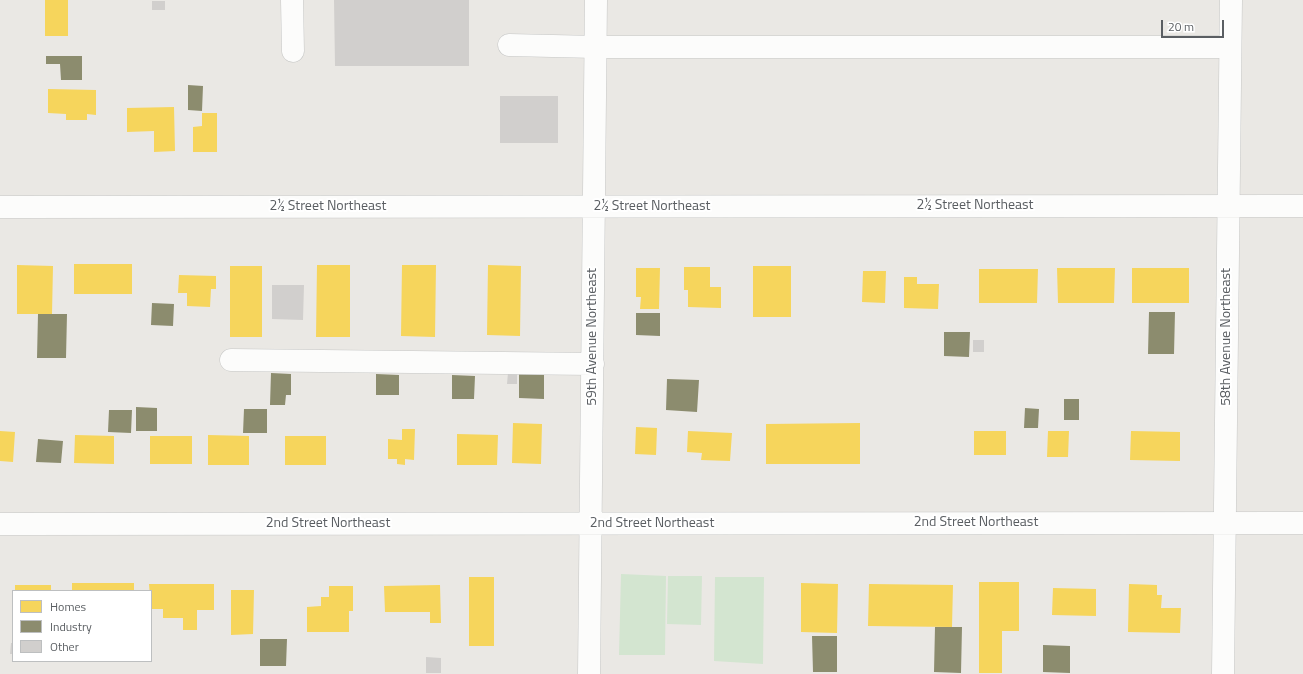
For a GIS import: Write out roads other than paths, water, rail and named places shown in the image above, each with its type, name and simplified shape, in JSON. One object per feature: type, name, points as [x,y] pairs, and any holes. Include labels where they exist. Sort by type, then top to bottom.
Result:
[{"type":"street","points":[[292,0],[293,51]]},
{"type":"street","name":"59th Avenue Northeast","points":[[589,674],[592,524],[596,0]]},
{"type":"street","name":"58th Avenue Northeast","points":[[1223,674],[1231,0]]},
{"type":"street","points":[[509,45],[596,47],[1230,47]]},
{"type":"street","name":"2½ Street Northeast","points":[[0,207],[594,208],[1228,205],[1303,206]]},
{"type":"street","points":[[231,360],[593,364]]},
{"type":"street","name":"2nd Street Northeast","points":[[0,524],[1303,523]]}]
